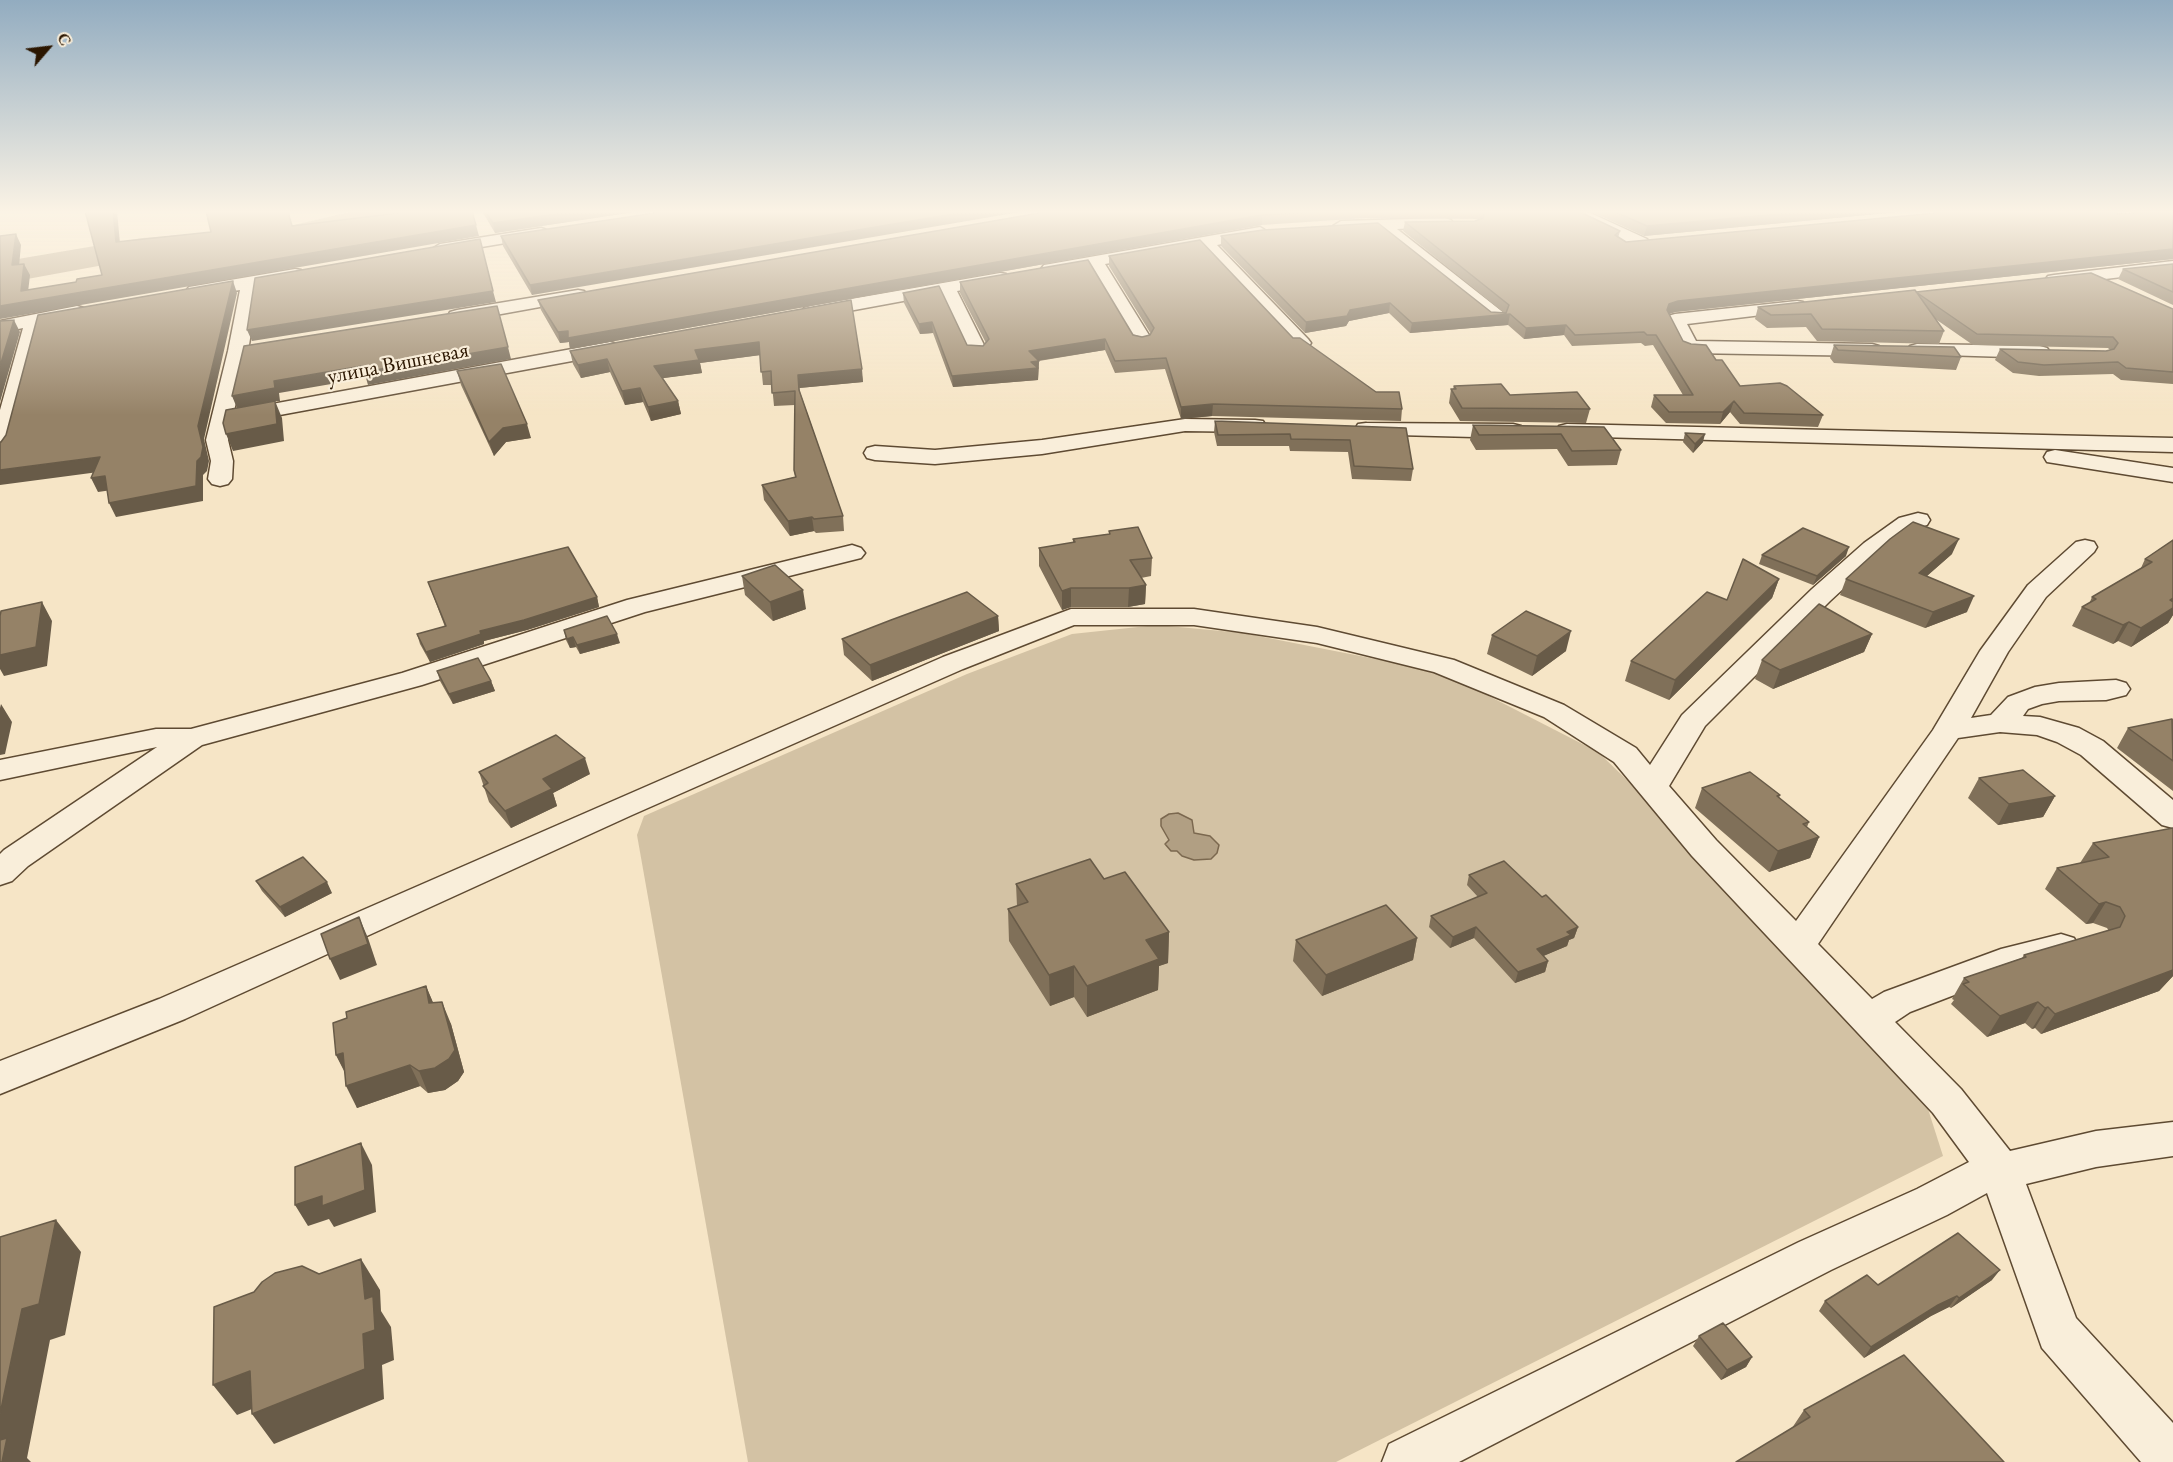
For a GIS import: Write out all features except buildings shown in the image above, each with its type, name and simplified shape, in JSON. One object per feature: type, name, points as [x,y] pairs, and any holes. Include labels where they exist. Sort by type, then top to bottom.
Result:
[{"type":"street","points":[[173,295],[265,279]]},
{"type":"street","points":[[789,316],[994,279]]},
{"type":"street","points":[[1105,279],[1142,340]]},
{"type":"street","points":[[1240,279],[1301,343]]},
{"type":"street","points":[[1451,279],[1497,316]]},
{"type":"street","points":[[2034,282],[2060,279]]},
{"type":"street","points":[[2098,279],[2122,290]]},
{"type":"street","points":[[220,479],[222,461],[217,440],[238,351],[249,289],[243,283]]},
{"type":"street","points":[[947,288],[977,351]]},
{"type":"street","points":[[436,320],[599,292]]},
{"type":"street","points":[[1819,304],[1675,320],[1689,347],[2054,352]]},
{"type":"street","points":[[0,327],[92,310]]},
{"type":"street","points":[[0,448],[32,333],[33,320]]},
{"type":"street","name":"улица Вишневая","points":[[221,420],[628,345]]},
{"type":"street","points":[[238,351],[260,349]]},
{"type":"street","points":[[875,453],[935,457],[1042,447],[1185,425],[1275,426]]},
{"type":"street","points":[[1348,429],[1809,436],[2173,445]]},
{"type":"street","points":[[1809,436],[1840,449],[2000,450],[2173,475]]},
{"type":"street","points":[[1652,787],[1693,721],[1821,595],[1873,548],[1908,523],[1918,520]]},
{"type":"street","points":[[1797,947],[1948,730],[1994,651],[2037,591],[2085,547]]},
{"type":"street","points":[[0,770],[156,738],[191,738],[412,679],[636,606],[852,553]]},
{"type":"street","points":[[0,1078],[172,1009],[953,663],[1071,617],[1194,617],[1317,635],[1444,666],[1554,711],[1625,755],[1704,848],[1947,1101],[2001,1172],[2058,1332],[2173,1460]]},
{"type":"street","points":[[2000,723],[2018,703],[2036,696],[2059,692],[2106,692],[2116,689]]},
{"type":"street","points":[[1948,730],[2000,723],[2040,726],[2068,735],[2107,760],[2173,816]]},
{"type":"street","points":[[0,873],[16,858],[191,738]]},
{"type":"street","points":[[1869,1020],[1897,1002],[2001,963],[2092,938]]},
{"type":"street","points":[[1407,1462],[1815,1256],[1932,1202],[1978,1177],[2096,1149],[2173,1139]]},
{"type":"shaded area","points":[[1157,625],[1243,633],[1442,672],[1598,752],[1627,780],[1928,1109],[1943,1156],[1336,1462],[748,1462],[637,835],[644,816],[967,674],[1072,634]]},
{"type":"shaded area","points":[[1178,813],[1192,820],[1194,833],[1210,836],[1219,845],[1217,853],[1211,859],[1194,860],[1182,856],[1177,851],[1171,851],[1165,844],[1169,840],[1161,826],[1161,819],[1169,814]]}]
